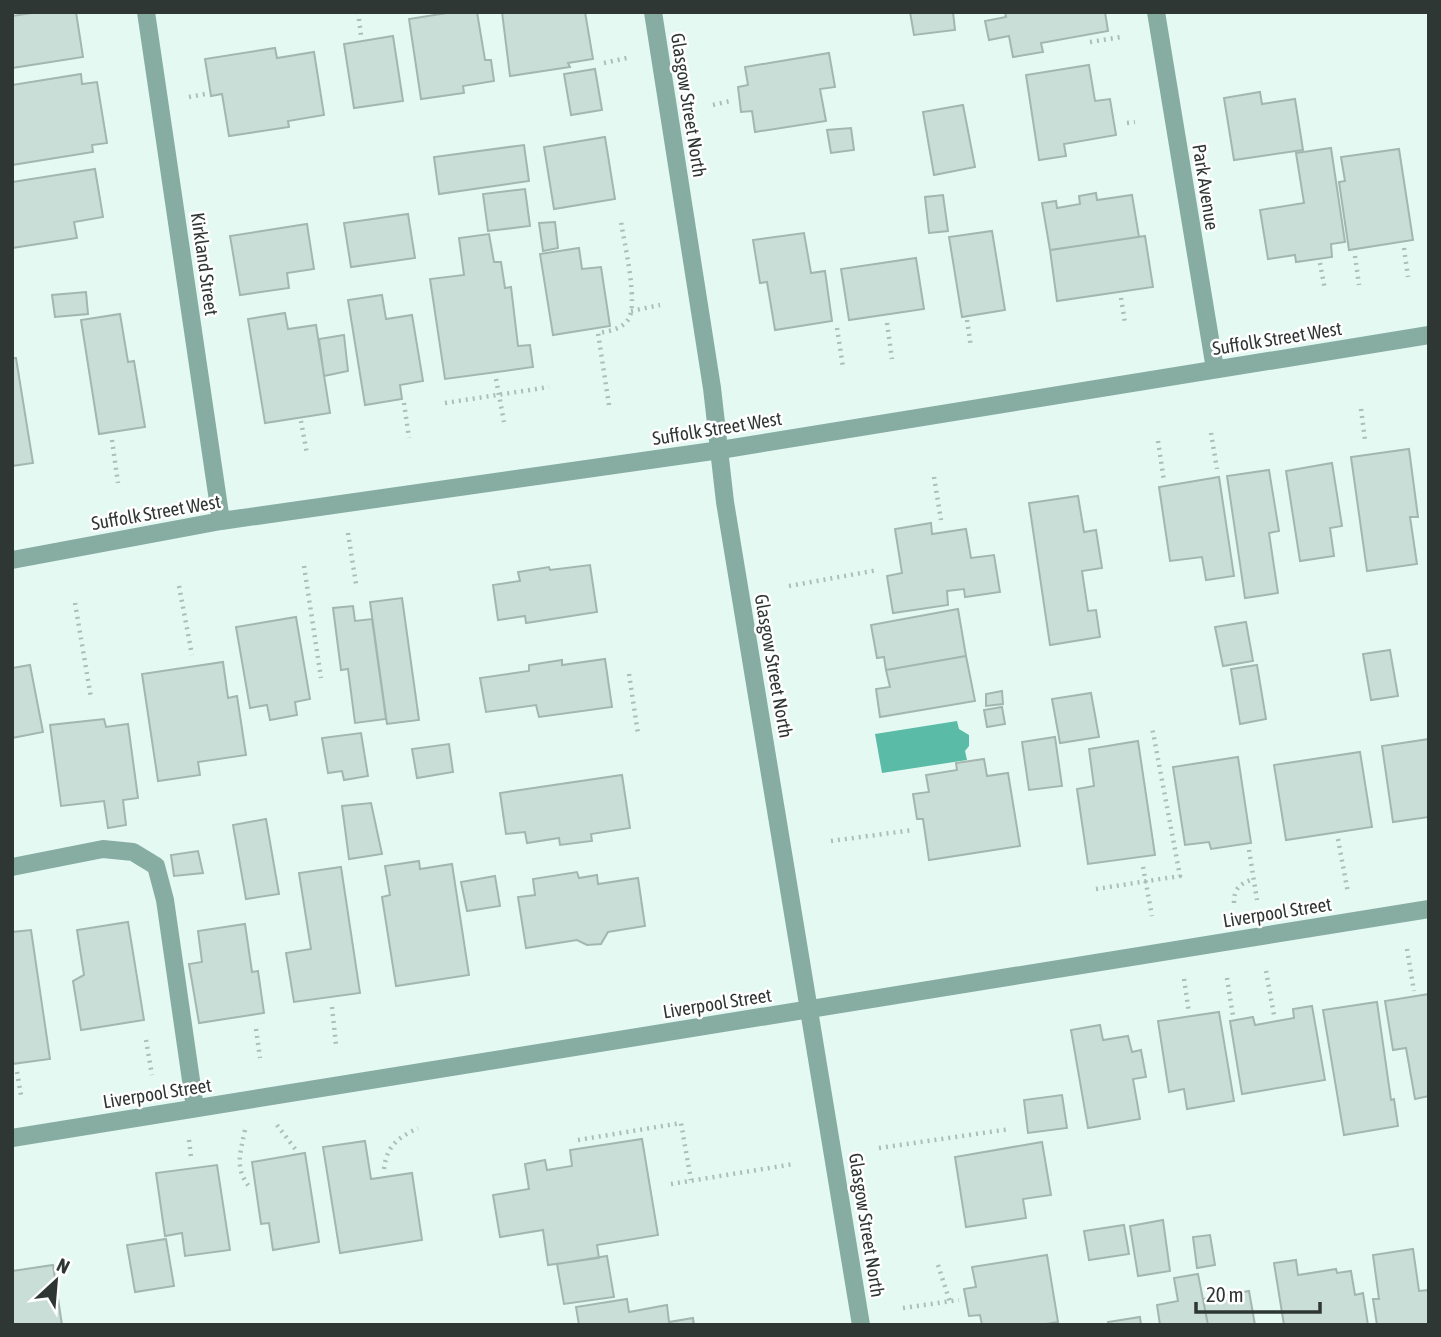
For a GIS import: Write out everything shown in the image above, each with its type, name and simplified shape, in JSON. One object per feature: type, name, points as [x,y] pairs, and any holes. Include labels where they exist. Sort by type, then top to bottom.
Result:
[{"type":"street","name":"Kirkland Street","points":[[146,12],[222,522]]},
{"type":"street","name":"Glasgow Street North","points":[[653,12],[686,211],[725,502],[861,1325]]},
{"type":"street","name":"Park Avenue","points":[[1156,12],[1214,369]]},
{"type":"street","name":"Suffolk Street West","points":[[12,560],[222,522],[720,450],[1429,335]]},
{"type":"street","points":[[12,867],[103,849],[133,852],[156,866],[165,900],[195,1108]]},
{"type":"street","name":"Liverpool Street","points":[[12,1138],[1429,909]]},
{"type":"path","points":[[358,12],[361,35]]},
{"type":"path","points":[[1090,42],[1121,37]]},
{"type":"path","points":[[189,97],[205,94]]},
{"type":"path","points":[[713,105],[730,101]]},
{"type":"path","points":[[1127,123],[1135,122]]},
{"type":"path","points":[[609,405],[598,333],[616,330],[628,320],[632,296],[621,222]]},
{"type":"path","points":[[1404,248],[1408,278]]},
{"type":"path","points":[[1355,256],[1359,285]]},
{"type":"path","points":[[1320,262],[1325,290]]},
{"type":"path","points":[[1121,298],[1125,323]]},
{"type":"path","points":[[631,311],[660,305]]},
{"type":"path","points":[[967,320],[971,347]]},
{"type":"path","points":[[887,323],[892,359]]},
{"type":"path","points":[[837,328],[843,367]]},
{"type":"path","points":[[496,379],[504,422]]},
{"type":"path","points":[[445,402],[549,387]]},
{"type":"path","points":[[404,403],[409,438]]},
{"type":"path","points":[[1361,409],[1365,440]]},
{"type":"path","points":[[301,421],[307,454]]},
{"type":"path","points":[[1211,433],[1217,469]]},
{"type":"path","points":[[112,440],[118,482]]},
{"type":"path","points":[[1158,442],[1164,481]]},
{"type":"path","points":[[934,477],[941,520]]},
{"type":"path","points":[[344,504],[356,584]]},
{"type":"path","points":[[304,566],[321,678]]},
{"type":"path","points":[[789,586],[878,570]]},
{"type":"path","points":[[179,586],[192,655]]},
{"type":"path","points":[[75,603],[91,698]]},
{"type":"path","points":[[629,674],[638,734]]},
{"type":"path","points":[[1096,889],[1180,876],[1153,727]]},
{"type":"path","points":[[831,841],[913,830]]},
{"type":"path","points":[[1338,839],[1353,921]]},
{"type":"path","points":[[1249,850],[1256,900]]},
{"type":"path","points":[[1143,867],[1152,916]]},
{"type":"path","points":[[1234,902],[1234,893],[1238,886],[1253,879]]},
{"type":"path","points":[[1407,949],[1414,991]]},
{"type":"path","points":[[1266,971],[1274,1015]]},
{"type":"path","points":[[1227,978],[1233,1016]]},
{"type":"path","points":[[332,1007],[336,1045]]},
{"type":"path","points":[[256,1029],[260,1058]]},
{"type":"path","points":[[146,1040],[152,1074]]},
{"type":"path","points":[[17,1072],[21,1095]]},
{"type":"path","points":[[578,1140],[681,1123],[691,1180]]},
{"type":"path","points":[[277,1125],[296,1150]]},
{"type":"path","points":[[384,1169],[390,1147],[397,1139],[418,1128]]},
{"type":"path","points":[[246,1129],[240,1155],[240,1171],[251,1189]]},
{"type":"path","points":[[879,1149],[1010,1129]]},
{"type":"path","points":[[189,1139],[191,1157]]},
{"type":"path","points":[[671,1184],[794,1164]]},
{"type":"path","points":[[938,1265],[950,1302]]},
{"type":"path","points":[[903,1308],[959,1300]]},
{"type":"shaded area","points":[[957,721],[959,729],[969,735],[969,746],[965,751],[967,760],[882,773],[875,734]]},
{"type":"building","points":[[38,12],[76,12],[83,57],[12,68],[12,16]]},
{"type":"building","points":[[453,12],[477,12],[485,60],[491,60],[494,81],[463,86],[464,93],[421,99],[409,19]]},
{"type":"building","points":[[502,12],[585,12],[593,59],[568,63],[570,67],[510,76]]},
{"type":"building","points":[[910,12],[953,12],[955,30],[914,35]]},
{"type":"building","points":[[1005,12],[1105,12],[1108,31],[1041,43],[1043,52],[1013,57],[1009,36],[989,40],[985,21],[1006,17]]},
{"type":"building","points":[[393,36],[403,101],[354,108],[344,44]]},
{"type":"building","points":[[275,48],[277,58],[314,52],[324,115],[288,121],[289,127],[229,136],[222,94],[211,96],[205,59]]},
{"type":"building","points":[[829,53],[835,87],[820,89],[826,121],[755,132],[752,111],[741,112],[738,87],[748,85],[745,67]]},
{"type":"building","points":[[1089,65],[1095,101],[1110,99],[1116,135],[1064,144],[1066,156],[1039,160],[1026,75]]},
{"type":"building","points":[[595,69],[602,110],[571,115],[564,74]]},
{"type":"building","points":[[81,74],[82,84],[97,82],[107,143],[92,145],[93,152],[12,165],[12,85]]},
{"type":"building","points":[[1260,92],[1262,104],[1295,99],[1303,150],[1234,160],[1224,98]]},
{"type":"building","points":[[963,105],[975,167],[934,175],[923,112]]},
{"type":"building","points":[[851,128],[854,150],[831,153],[827,130]]},
{"type":"building","points":[[605,137],[615,199],[554,209],[544,147]]},
{"type":"building","points":[[524,145],[529,181],[439,194],[434,157]]},
{"type":"building","points":[[1331,148],[1345,242],[1331,244],[1332,257],[1296,262],[1295,255],[1268,259],[1260,210],[1304,203],[1296,153]]},
{"type":"building","points":[[1399,149],[1413,240],[1349,250],[1339,182],[1345,181],[1341,157]]},
{"type":"building","points":[[95,169],[103,217],[74,222],[77,238],[12,248],[12,182]]},
{"type":"building","points":[[525,189],[530,226],[488,231],[483,194]]},
{"type":"building","points":[[1096,193],[1097,200],[1132,195],[1139,237],[1050,250],[1042,203],[1056,201],[1057,208],[1080,204],[1079,196]]},
{"type":"building","points":[[943,195],[948,231],[929,233],[925,197]]},
{"type":"building","points":[[408,214],[415,258],[351,267],[344,223]]},
{"type":"building","points":[[555,222],[558,248],[543,251],[539,223]]},
{"type":"building","points":[[307,224],[314,269],[287,273],[289,288],[240,295],[230,236]]},
{"type":"building","points":[[992,231],[1005,310],[962,317],[949,237]]},
{"type":"building","points":[[804,233],[811,273],[825,271],[832,321],[775,330],[767,282],[760,283],[753,240]]},
{"type":"building","points":[[489,234],[494,262],[501,262],[505,288],[511,287],[518,346],[530,345],[533,367],[445,379],[430,279],[464,275],[459,238]]},
{"type":"building","points":[[1145,236],[1153,287],[1057,301],[1050,250]]},
{"type":"building","points":[[579,248],[582,269],[601,267],[610,326],[553,335],[540,254]]},
{"type":"building","points":[[916,258],[924,309],[849,320],[841,269]]},
{"type":"building","points":[[86,292],[88,314],[55,317],[52,295]]},
{"type":"building","points":[[382,295],[386,319],[412,315],[423,381],[400,385],[402,399],[365,405],[348,300]]},
{"type":"building","points":[[285,313],[288,329],[316,325],[330,413],[265,423],[248,319]]},
{"type":"building","points":[[120,314],[128,362],[134,361],[145,427],[99,434],[81,320]]},
{"type":"building","points":[[344,335],[348,371],[324,376],[319,339]]},
{"type":"building","points":[[12,358],[16,358],[33,463],[12,466]]},
{"type":"building","points":[[1409,449],[1418,517],[1410,517],[1417,564],[1367,571],[1351,457]]},
{"type":"building","points":[[1332,463],[1342,526],[1330,528],[1334,556],[1300,561],[1286,471]]},
{"type":"building","points":[[1269,470],[1279,531],[1269,533],[1278,593],[1245,598],[1227,476]]},
{"type":"building","points":[[1219,477],[1234,576],[1206,580],[1202,557],[1170,561],[1159,487]]},
{"type":"building","points":[[1078,496],[1084,532],[1096,530],[1102,568],[1082,571],[1088,611],[1096,610],[1100,637],[1050,645],[1029,503]]},
{"type":"building","points":[[931,523],[932,534],[966,529],[971,558],[994,555],[1000,592],[965,597],[964,589],[947,591],[948,605],[893,613],[887,576],[902,573],[895,529]]},
{"type":"building","points":[[590,565],[597,612],[526,623],[525,616],[498,620],[493,585],[520,581],[518,572]]},
{"type":"building","points":[[402,598],[419,720],[387,724],[370,602]]},
{"type":"building","points":[[353,606],[355,621],[372,619],[386,719],[355,723],[348,669],[341,670],[333,608]]},
{"type":"building","points":[[958,609],[966,656],[886,670],[884,657],[877,658],[871,625]]},
{"type":"building","points":[[296,617],[310,699],[295,702],[297,715],[270,720],[267,705],[250,708],[236,627]]},
{"type":"building","points":[[1246,622],[1253,661],[1223,666],[1215,627]]},
{"type":"building","points":[[1390,650],[1398,696],[1371,700],[1363,654]]},
{"type":"building","points":[[966,656],[975,701],[880,717],[876,689],[890,687],[886,670]]},
{"type":"building","points":[[605,659],[612,707],[539,717],[536,705],[486,712],[480,678],[529,671],[529,665],[562,660],[562,665]]},
{"type":"building","points":[[223,662],[228,698],[237,696],[246,755],[198,762],[200,775],[158,781],[142,674]]},
{"type":"building","points":[[30,665],[43,732],[12,738],[12,668]]},
{"type":"building","points":[[1257,665],[1266,719],[1240,724],[1231,669]]},
{"type":"building","points":[[1002,691],[1003,704],[986,706],[986,694]]},
{"type":"building","points":[[1091,693],[1099,737],[1060,743],[1052,699]]},
{"type":"building","points":[[1002,707],[1005,724],[987,727],[984,710]]},
{"type":"building","points":[[104,719],[106,727],[128,724],[138,798],[123,800],[126,825],[108,828],[104,801],[61,806],[50,725]]},
{"type":"building","points":[[361,733],[368,776],[344,780],[342,771],[328,773],[322,738]]},
{"type":"building","points":[[1055,737],[1062,786],[1029,790],[1022,742]]},
{"type":"building","points":[[1429,739],[1429,817],[1393,822],[1382,746]]},
{"type":"building","points":[[1138,741],[1155,855],[1088,864],[1077,789],[1094,786],[1089,749]]},
{"type":"building","points":[[449,744],[453,772],[417,778],[412,749]]},
{"type":"building","points":[[1360,752],[1372,827],[1286,840],[1274,765]]},
{"type":"building","points":[[1238,757],[1251,843],[1211,849],[1209,842],[1185,845],[1173,767]]},
{"type":"building","points":[[984,759],[987,776],[1008,773],[1020,846],[929,860],[923,819],[917,819],[913,794],[929,792],[926,775],[957,770],[956,763]]},
{"type":"building","points":[[622,775],[630,828],[591,834],[592,841],[560,845],[559,838],[527,843],[525,832],[506,834],[500,793]]},
{"type":"building","points":[[371,803],[382,854],[349,859],[342,806]]},
{"type":"building","points":[[266,819],[279,894],[246,899],[233,825]]},
{"type":"building","points":[[198,851],[203,873],[174,876],[171,855]]},
{"type":"building","points":[[419,861],[420,869],[452,864],[469,975],[396,986],[382,897],[390,895],[385,866]]},
{"type":"building","points":[[341,867],[360,993],[294,1002],[286,953],[311,949],[299,873]]},
{"type":"building","points":[[577,872],[579,878],[597,875],[598,884],[638,878],[645,926],[608,932],[601,944],[587,945],[577,940],[526,948],[518,897],[535,895],[533,879]]},
{"type":"building","points":[[495,876],[500,906],[467,911],[461,882]]},
{"type":"building","points":[[128,922],[144,1020],[81,1030],[73,981],[84,975],[77,930]]},
{"type":"building","points":[[245,924],[252,972],[258,971],[264,1013],[199,1023],[189,964],[202,962],[198,931]]},
{"type":"building","points":[[31,930],[50,1059],[12,1064],[12,932]]},
{"type":"building","points":[[1429,994],[1429,1096],[1415,1099],[1406,1048],[1393,1050],[1385,1001]]},
{"type":"building","points":[[1377,1002],[1391,1100],[1394,1099],[1398,1126],[1344,1135],[1323,1010]]},
{"type":"building","points":[[1312,1006],[1325,1080],[1242,1094],[1230,1021],[1253,1017],[1255,1025],[1294,1018],[1293,1009]]},
{"type":"building","points":[[1219,1012],[1234,1101],[1187,1109],[1184,1089],[1169,1092],[1158,1021]]},
{"type":"building","points":[[1100,1025],[1103,1040],[1128,1036],[1132,1052],[1141,1050],[1146,1077],[1133,1079],[1140,1119],[1088,1128],[1071,1030]]},
{"type":"building","points":[[1062,1095],[1067,1128],[1028,1133],[1024,1100]]},
{"type":"building","points":[[642,1139],[658,1235],[597,1245],[599,1258],[548,1265],[543,1230],[500,1237],[493,1195],[529,1189],[525,1164],[545,1160],[547,1170],[572,1166],[570,1150]]},
{"type":"building","points":[[365,1141],[371,1179],[412,1173],[422,1240],[340,1253],[323,1147]]},
{"type":"building","points":[[1042,1142],[1051,1195],[1023,1199],[1026,1218],[966,1227],[955,1157]]},
{"type":"building","points":[[305,1153],[319,1242],[273,1250],[269,1223],[261,1224],[252,1162]]},
{"type":"building","points":[[217,1165],[230,1250],[185,1256],[182,1233],[165,1236],[156,1173]]},
{"type":"building","points":[[1163,1220],[1170,1271],[1138,1276],[1130,1226]]},
{"type":"building","points":[[1124,1225],[1129,1254],[1089,1260],[1084,1231]]},
{"type":"building","points":[[1210,1235],[1215,1265],[1197,1268],[1193,1237]]},
{"type":"building","points":[[166,1239],[174,1286],[135,1292],[127,1245]]},
{"type":"building","points":[[1413,1249],[1419,1291],[1428,1290],[1429,1325],[1377,1325],[1373,1299],[1379,1299],[1373,1255]]},
{"type":"building","points":[[1047,1255],[1058,1322],[1040,1325],[982,1325],[980,1315],[969,1316],[964,1289],[976,1287],[972,1267]]},
{"type":"building","points":[[607,1256],[614,1297],[564,1304],[557,1264]]},
{"type":"building","points":[[1296,1260],[1298,1275],[1336,1269],[1337,1273],[1351,1271],[1355,1295],[1363,1293],[1368,1325],[1284,1325],[1274,1263]]},
{"type":"building","points":[[53,1265],[62,1325],[12,1325],[12,1271]]},
{"type":"building","points":[[1198,1274],[1208,1325],[1160,1325],[1157,1305],[1178,1301],[1174,1278]]},
{"type":"building","points":[[1249,1291],[1255,1325],[1208,1325],[1203,1299]]},
{"type":"building","points":[[627,1299],[629,1312],[667,1305],[669,1322],[693,1318],[694,1325],[579,1325],[576,1307]]},
{"type":"building","points":[[1140,1317],[1141,1325],[1109,1325],[1108,1322]]}]
